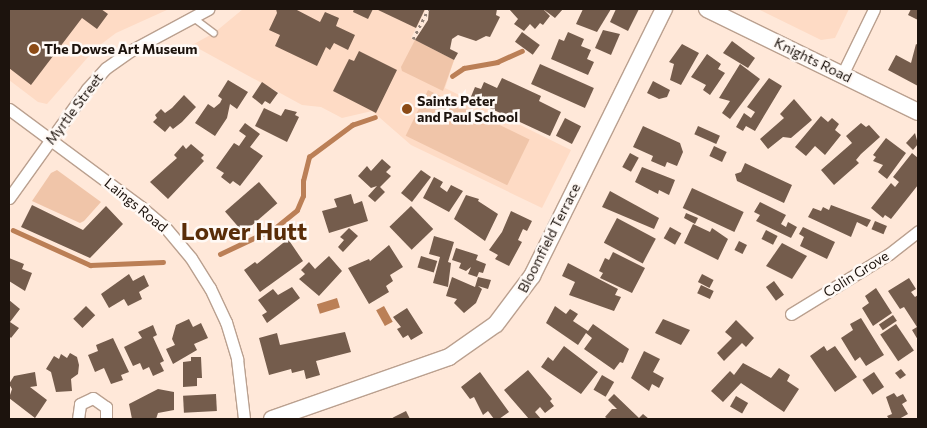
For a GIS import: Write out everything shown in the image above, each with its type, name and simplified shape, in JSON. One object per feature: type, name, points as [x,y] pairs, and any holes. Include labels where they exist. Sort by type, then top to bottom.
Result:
[{"type":"street","name":"Myrtle Street","points":[[9,198],[51,139],[106,68],[130,51],[208,9]]},
{"type":"street","name":"Bloomfield Terrace","points":[[272,419],[449,357],[496,324],[521,295],[532,276],[664,9]]},
{"type":"street","name":"Knights Road","points":[[707,9],[918,112]]},
{"type":"street","points":[[842,75],[874,9]]},
{"type":"street","name":"Laings Road","points":[[9,110],[51,139],[141,207],[165,227],[191,258],[226,322],[242,384],[244,419]]},
{"type":"street","name":"Colin Grove","points":[[791,314],[889,254],[918,231]]},
{"type":"street","points":[[78,419],[80,404],[93,398],[106,406],[106,419]]},
{"type":"lane","points":[[194,18],[214,33]]},
{"type":"path","points":[[413,39],[428,9]]},
{"type":"shaded area","points":[[9,9],[169,9],[116,33],[96,48],[47,104],[38,102],[9,80]]},
{"type":"shaded area","name":"Saints Peter and Paul School","points":[[243,9],[426,9],[411,38],[454,60],[445,88],[571,150],[542,208],[411,145],[372,111],[342,118],[321,107],[302,105],[192,45],[214,33]]},
{"type":"shaded area","points":[[758,9],[849,9],[835,38],[821,40]]},
{"type":"shaded area","points":[[415,40],[454,60],[443,91],[402,71],[401,67]]},
{"type":"shaded area","points":[[428,90],[530,140],[507,185],[406,136]]},
{"type":"shaded area","points":[[57,170],[101,202],[80,223],[32,201],[51,173]]},
{"type":"shaded area","points":[[337,298],[340,308],[320,314],[317,304]]},
{"type":"shaded area","points":[[384,306],[393,322],[385,326],[376,310]]},
{"type":"building","name":"The Dowse Art Museum","points":[[9,9],[101,9],[108,14],[97,29],[82,18],[31,85],[9,68]]},
{"type":"building","points":[[276,9],[295,9],[320,22],[325,12],[339,18],[336,26],[355,35],[348,50],[334,43],[330,50],[326,47],[317,66],[275,46],[280,35],[269,30],[277,13]]},
{"type":"building","points":[[354,9],[373,9],[368,19],[353,12]]},
{"type":"building","points":[[376,9],[425,9],[416,28]]},
{"type":"building","points":[[429,9],[497,9],[496,15],[500,17],[490,37],[486,36],[476,41],[458,35],[452,39],[450,49],[458,53],[454,60],[415,40],[428,20]]},
{"type":"building","points":[[509,9],[543,9],[550,16],[543,25],[540,23],[535,29],[530,24],[524,31],[514,24],[518,19]]},
{"type":"building","points":[[543,9],[563,9],[555,18]]},
{"type":"building","points":[[583,9],[611,9],[597,32],[576,24]]},
{"type":"building","points":[[616,9],[639,9],[628,31],[610,22]]},
{"type":"building","points":[[911,9],[918,9],[918,20],[908,15]]},
{"type":"building","points":[[603,30],[620,34],[611,55],[595,48]]},
{"type":"building","points":[[522,32],[540,45],[533,55],[515,42]]},
{"type":"building","points":[[568,32],[584,39],[581,46],[591,50],[587,59],[594,62],[588,75],[551,59],[559,39],[564,41]]},
{"type":"building","points":[[732,41],[755,58],[748,68],[723,53]]},
{"type":"building","points":[[682,44],[699,53],[681,85],[670,80],[674,64],[669,62]]},
{"type":"building","points":[[916,44],[918,45],[918,86],[888,70],[896,55],[911,63]]},
{"type":"building","points":[[359,51],[397,70],[376,113],[333,91],[349,59],[354,61]]},
{"type":"building","points":[[707,54],[721,64],[718,69],[725,73],[710,95],[703,90],[706,85],[691,77]]},
{"type":"building","points":[[540,64],[594,88],[585,108],[531,84]]},
{"type":"building","points":[[740,64],[760,79],[730,119],[722,113],[730,101],[719,98]]},
{"type":"building","points":[[502,78],[541,96],[539,101],[561,112],[550,136],[470,99],[475,87],[481,89],[484,82],[497,88]]},
{"type":"building","points":[[769,78],[782,86],[755,131],[746,126],[743,131],[736,127],[744,113],[751,118],[755,112],[747,107]]},
{"type":"building","points":[[228,80],[248,92],[237,109],[230,104],[227,118],[215,136],[195,123],[208,104],[214,108],[220,103],[222,99],[218,96]]},
{"type":"building","points":[[653,81],[670,90],[667,97],[659,99],[647,93]]},
{"type":"building","points":[[262,82],[278,93],[270,104],[265,101],[262,105],[252,97]]},
{"type":"building","points":[[184,95],[196,107],[182,122],[173,129],[170,126],[165,132],[153,122],[157,118],[155,115],[161,109],[165,113]]},
{"type":"building","points":[[794,99],[812,120],[791,138],[783,137],[768,149],[760,139],[784,118],[780,114]]},
{"type":"building","points":[[264,108],[281,116],[285,109],[297,112],[295,115],[299,117],[287,142],[255,126]]},
{"type":"building","points":[[821,116],[828,122],[832,118],[839,124],[835,130],[841,135],[825,155],[815,146],[806,156],[795,147]]},
{"type":"building","points":[[565,118],[581,126],[572,144],[556,136]]},
{"type":"building","points":[[245,123],[260,134],[250,147],[263,156],[240,186],[233,181],[230,184],[221,177],[224,173],[216,168],[234,143],[239,146],[246,136],[239,131]]},
{"type":"building","points":[[861,123],[866,127],[869,125],[880,137],[856,160],[859,163],[834,185],[821,170],[852,143],[846,136]]},
{"type":"building","points":[[643,126],[680,143],[683,152],[677,166],[667,162],[665,167],[651,161],[653,156],[633,147]]},
{"type":"building","points":[[698,126],[720,136],[716,144],[694,134]]},
{"type":"building","points":[[915,133],[918,144],[913,150],[906,143]]},
{"type":"building","points":[[886,138],[906,153],[887,179],[878,172],[883,165],[873,161],[876,157],[873,155]]},
{"type":"building","points":[[191,144],[204,155],[201,158],[204,161],[168,199],[150,182],[177,158],[174,155],[183,145],[186,149]]},
{"type":"building","points":[[714,146],[727,152],[722,162],[709,156]]},
{"type":"building","points":[[630,153],[639,158],[631,172],[622,167]]},
{"type":"building","points":[[912,153],[918,158],[918,185],[891,219],[885,215],[883,218],[871,208],[891,183],[895,187],[899,182],[893,177]]},
{"type":"building","points":[[382,159],[391,167],[386,172],[391,176],[380,187],[385,192],[375,202],[368,196],[377,186],[371,188],[358,176],[367,166],[371,171]]},
{"type":"building","points":[[745,163],[792,185],[784,203],[737,181],[735,174],[741,172]]},
{"type":"building","points":[[642,167],[675,180],[669,195],[659,190],[658,194],[635,182]]},
{"type":"building","points":[[421,170],[431,177],[412,202],[401,193]]},
{"type":"building","points":[[434,177],[443,182],[440,187],[447,192],[451,185],[463,191],[449,212],[423,198]]},
{"type":"building","points":[[259,182],[277,203],[243,233],[225,212]]},
{"type":"building","points":[[692,188],[744,212],[734,232],[683,208]]},
{"type":"building","points":[[610,191],[659,218],[654,229],[602,207]]},
{"type":"building","points":[[351,194],[354,204],[362,201],[368,221],[329,233],[322,211],[337,207],[334,199]]},
{"type":"building","points":[[466,195],[479,199],[478,201],[498,214],[485,241],[454,219]]},
{"type":"building","points":[[760,202],[786,215],[781,224],[786,227],[788,222],[797,227],[791,238],[756,221],[760,215],[754,212]]},
{"type":"building","points":[[32,205],[83,230],[106,206],[123,224],[90,258],[21,227]]},
{"type":"building","points":[[831,205],[871,220],[867,227],[857,222],[851,237],[808,217],[813,208],[821,211],[823,207],[829,210]]},
{"type":"building","points":[[411,206],[433,229],[412,250],[389,227]]},
{"type":"building","points":[[511,211],[532,221],[527,231],[523,229],[518,240],[522,242],[509,266],[495,259],[498,255],[489,250],[502,232]]},
{"type":"building","points":[[686,213],[698,218],[695,224],[684,218]]},
{"type":"building","points":[[617,218],[656,239],[643,263],[604,243]]},
{"type":"building","points":[[875,221],[887,226],[883,234],[871,229]]},
{"type":"building","points":[[693,224],[710,232],[712,228],[728,239],[718,260],[684,243]]},
{"type":"building","points":[[670,227],[681,233],[675,245],[664,238]]},
{"type":"building","points":[[803,227],[835,242],[827,259],[800,246],[804,237],[799,234]]},
{"type":"building","points":[[349,228],[358,236],[343,252],[338,247],[344,240],[340,237]]},
{"type":"building","points":[[766,230],[778,236],[773,245],[761,239]]},
{"type":"building","points":[[434,236],[454,242],[448,262],[451,263],[448,287],[433,283],[440,257],[429,254]]},
{"type":"building","points":[[288,239],[303,261],[260,292],[244,270],[255,262],[257,264]]},
{"type":"building","points":[[739,241],[747,245],[742,254],[734,250]]},
{"type":"building","points":[[782,243],[807,256],[792,279],[766,266]]},
{"type":"building","points":[[389,245],[403,267],[390,275],[393,281],[386,286],[389,292],[369,304],[348,268],[369,259],[370,261]]},
{"type":"building","points":[[456,248],[478,255],[476,260],[486,264],[483,273],[479,272],[477,277],[468,274],[471,267],[466,271],[459,268],[461,263],[452,260]]},
{"type":"building","points":[[613,252],[645,268],[632,293],[600,278],[603,273],[599,271],[605,258],[609,260]]},
{"type":"building","points":[[329,256],[342,271],[319,296],[299,279],[305,274],[301,270],[309,262],[315,269]]},
{"type":"building","points":[[421,256],[437,261],[434,272],[417,267]]},
{"type":"building","points":[[9,258],[24,264],[22,269],[32,273],[25,291],[9,281]]},
{"type":"building","points":[[568,263],[618,289],[615,295],[621,297],[614,311],[569,295],[575,282],[562,276]]},
{"type":"building","points":[[129,274],[133,281],[144,275],[149,286],[139,292],[142,299],[128,306],[124,299],[109,308],[101,294]]},
{"type":"building","points":[[702,274],[714,280],[709,288],[698,282]]},
{"type":"building","points":[[452,277],[475,287],[478,277],[491,280],[488,289],[478,286],[482,289],[476,303],[464,313],[454,303],[457,299],[446,296]]},
{"type":"building","points":[[909,278],[916,289],[911,292],[915,297],[918,295],[918,340],[912,330],[917,327],[904,307],[900,309],[888,291]]},
{"type":"building","points":[[774,281],[784,295],[776,301],[766,287]]},
{"type":"building","points":[[701,285],[714,291],[710,299],[697,293]]},
{"type":"building","points":[[292,287],[300,298],[267,323],[262,315],[267,312],[258,300],[273,289],[278,295]]},
{"type":"building","points":[[876,288],[892,313],[873,326],[862,308],[869,303],[865,296]]},
{"type":"building","points":[[9,300],[20,309],[10,322],[19,328],[11,338],[9,336]]},
{"type":"building","points":[[86,306],[95,315],[82,328],[73,319]]},
{"type":"building","points":[[555,306],[566,314],[570,309],[578,314],[573,321],[588,331],[593,324],[629,349],[623,363],[620,362],[614,370],[584,349],[592,338],[586,333],[578,345],[546,323]]},
{"type":"building","points":[[407,308],[423,333],[411,340],[408,335],[403,338],[397,329],[401,327],[393,317]]},
{"type":"building","points":[[893,315],[897,321],[883,330],[879,325]]},
{"type":"building","points":[[861,318],[884,355],[866,366],[860,357],[855,361],[841,338],[853,330],[850,324]]},
{"type":"building","points":[[189,319],[193,327],[201,323],[208,338],[194,344],[197,350],[173,364],[166,349],[175,345],[172,339],[176,325]]},
{"type":"building","points":[[663,319],[690,330],[681,345],[655,333]]},
{"type":"building","points":[[736,320],[754,338],[746,347],[742,343],[724,361],[717,353],[732,338],[725,332]]},
{"type":"building","points":[[896,324],[914,351],[898,361],[880,335]]},
{"type":"building","points":[[153,325],[157,335],[153,337],[164,361],[160,363],[164,371],[153,376],[149,367],[143,370],[140,363],[133,366],[124,347],[142,338],[138,332]]},
{"type":"building","points":[[345,332],[351,352],[316,361],[320,375],[306,379],[304,370],[292,373],[291,369],[269,375],[259,338],[277,333],[280,345]]},
{"type":"building","points":[[113,338],[129,372],[121,375],[123,380],[111,384],[104,368],[95,372],[88,355],[98,351],[96,345]]},
{"type":"building","points":[[564,346],[598,372],[581,394],[541,367],[548,357],[553,361]]},
{"type":"building","points":[[824,346],[827,351],[835,346],[857,377],[835,392],[810,356]]},
{"type":"building","points":[[644,351],[660,359],[653,372],[664,378],[659,388],[652,384],[649,391],[631,378]]},
{"type":"building","points":[[70,353],[77,357],[79,365],[78,374],[71,379],[72,391],[56,392],[51,372],[46,369],[54,356],[59,359],[61,354],[67,358]]},
{"type":"building","points":[[191,357],[201,357],[202,378],[197,378],[197,386],[183,387],[183,362],[191,361]]},
{"type":"building","points":[[743,363],[771,378],[779,368],[790,375],[787,381],[799,389],[784,412],[741,383],[723,402],[711,391],[730,371],[734,375]]},
{"type":"building","points":[[901,369],[906,375],[900,379],[895,373]]},
{"type":"building","points":[[528,370],[552,399],[550,401],[554,406],[545,413],[540,407],[535,412],[541,419],[529,419],[504,390]]},
{"type":"building","points":[[35,372],[37,386],[30,387],[47,400],[35,418],[9,398],[12,389],[9,384],[14,376]]},
{"type":"building","points":[[480,372],[509,412],[499,419],[494,419],[488,411],[483,415],[474,397],[470,399],[461,387]]},
{"type":"building","points":[[874,372],[884,387],[872,395],[862,380]]},
{"type":"building","points":[[602,375],[614,382],[606,397],[594,390]]},
{"type":"building","points":[[158,389],[174,392],[174,410],[158,413],[156,419],[132,419],[129,404]]},
{"type":"building","points":[[894,393],[897,397],[903,394],[907,401],[902,404],[908,414],[899,419],[889,419],[887,416],[892,414],[886,397]]},
{"type":"building","points":[[216,394],[217,411],[184,413],[183,396]]},
{"type":"building","points":[[614,394],[639,418],[643,414],[649,419],[608,419],[605,417],[612,409],[617,409],[608,400]]},
{"type":"building","points":[[736,396],[748,403],[742,413],[730,406]]},
{"type":"building","points":[[406,411],[410,419],[391,419],[394,417]]},
{"type":"waterway","points":[[452,76],[464,68],[497,62],[522,51]]},
{"type":"waterway","points":[[220,254],[275,228],[297,210],[303,196],[303,181],[309,157],[352,125],[375,117]]},
{"type":"waterway","points":[[13,230],[90,265],[163,262]]},
{"type":"place","name":"The Dowse Art Museum","points":[[34,49]]},
{"type":"place","name":"Saints Peter and Paul School","points":[[407,109]]},
{"type":"district","name":"Lower Hutt","points":[[244,231]]}]
